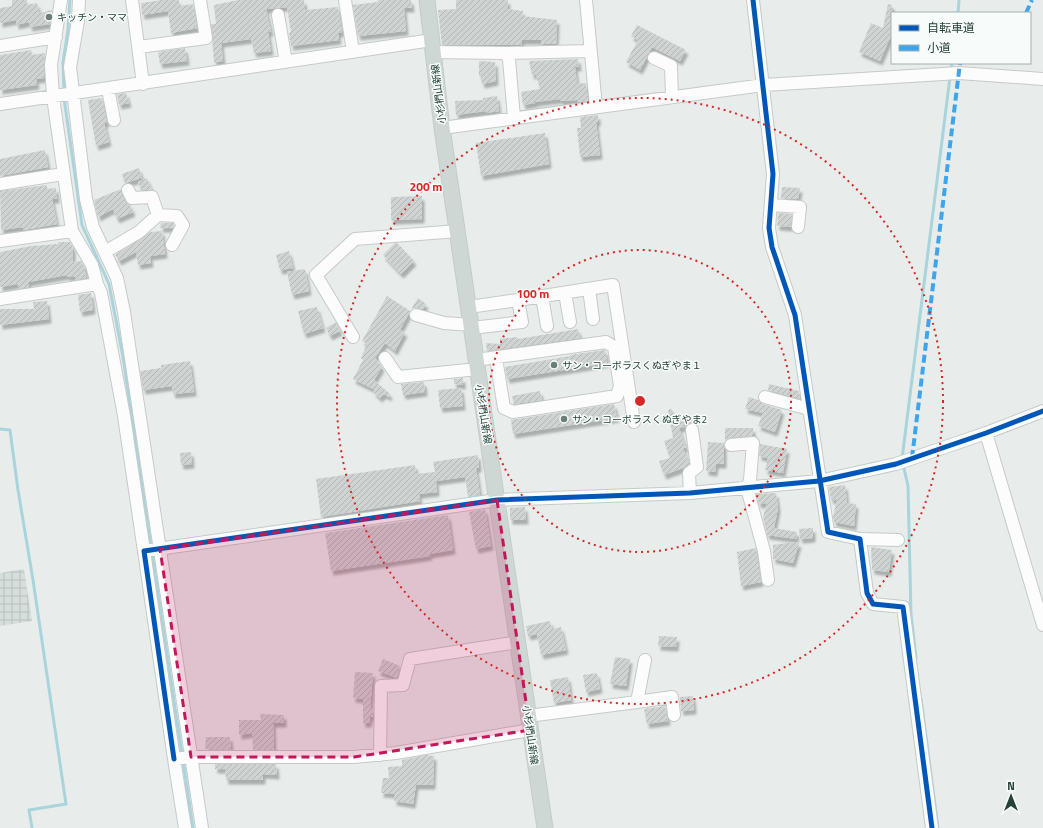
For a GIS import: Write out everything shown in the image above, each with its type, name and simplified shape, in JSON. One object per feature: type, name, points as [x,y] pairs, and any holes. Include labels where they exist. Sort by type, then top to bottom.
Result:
[{"type":"main road","name":"小杉椚山新線","points":[[427,0],[442,128],[544,828]]},
{"type":"street","points":[[61,0],[51,65],[53,97],[63,174],[72,231],[92,265],[101,293],[124,416],[185,828]]},
{"type":"street","points":[[79,0],[78,21],[70,67],[86,199],[94,227],[117,278],[124,312],[202,828]]},
{"type":"street","points":[[132,0],[143,84]]},
{"type":"street","points":[[138,47],[206,38],[200,0]]},
{"type":"street","points":[[345,0],[353,52]]},
{"type":"street","points":[[586,0],[596,107]]},
{"type":"street","points":[[753,0],[764,85],[773,174],[769,228],[772,247],[796,315],[818,481],[828,532],[860,539],[898,540]]},
{"type":"street","points":[[278,15],[286,62]]},
{"type":"street","points":[[0,46],[56,37]]},
{"type":"street","points":[[0,104],[353,52],[433,46],[505,53],[590,51]]},
{"type":"street","points":[[505,53],[509,59],[514,118]]},
{"type":"street","points":[[654,58],[671,66],[672,97]]},
{"type":"street","points":[[442,128],[764,85],[925,68],[1043,79]]},
{"type":"street","points":[[108,89],[114,120]]},
{"type":"street","points":[[0,184],[63,174]]},
{"type":"street","points":[[128,190],[132,198],[152,197],[158,215]]},
{"type":"street","points":[[771,205],[800,207],[798,226]]},
{"type":"street","points":[[105,252],[139,232],[158,215],[177,216],[183,225],[172,245]]},
{"type":"street","points":[[0,241],[72,231]]},
{"type":"street","points":[[353,337],[316,275],[355,239],[458,231]]},
{"type":"street","points":[[0,299],[97,284]]},
{"type":"street","points":[[469,307],[613,285],[634,422]]},
{"type":"street","points":[[589,289],[593,319]]},
{"type":"street","points":[[566,293],[570,322]]},
{"type":"street","points":[[542,296],[547,326]]},
{"type":"street","points":[[416,314],[444,323],[472,327],[522,322],[518,300]]},
{"type":"street","points":[[384,358],[398,377],[477,365],[496,358],[606,342],[614,347],[620,386],[617,396],[513,412],[504,408],[496,358]]},
{"type":"street","points":[[765,397],[809,409]]},
{"type":"street","points":[[144,551],[497,500],[690,492],[818,481],[896,464],[986,433],[1043,411]]},
{"type":"street","points":[[690,492],[689,473],[697,467],[692,430]]},
{"type":"street","points":[[986,433],[1043,625]]},
{"type":"street","points":[[731,445],[753,443],[750,480],[746,488],[764,552],[768,580]]},
{"type":"street","points":[[860,539],[867,594],[873,604],[903,607],[932,828]]},
{"type":"street","points":[[380,754],[381,686],[403,685],[410,659],[518,642]]},
{"type":"street","points":[[638,702],[645,660]]},
{"type":"street","points":[[174,759],[191,757],[354,757],[380,754],[529,723],[672,697],[674,715]]},
{"type":"highlighted area","points":[[497,500],[530,730],[354,757],[191,757],[160,549]]},
{"type":"shaded area","points":[[24,569],[32,621],[0,626],[0,573]]},
{"type":"building","points":[[12,0],[27,0],[27,5],[37,3],[39,13],[52,10],[50,24],[30,27],[29,22],[16,25],[16,20],[0,23],[0,8],[12,6]]},
{"type":"building","points":[[162,0],[179,0],[179,6],[193,4],[197,28],[171,33],[168,11],[142,15],[141,3]]},
{"type":"building","points":[[238,0],[304,0],[305,10],[338,7],[342,32],[338,33],[339,40],[291,46],[289,33],[291,32],[287,7],[266,9],[271,32],[268,32],[271,51],[254,53],[251,39],[221,43],[223,61],[214,62],[211,24],[216,24],[214,5]]},
{"type":"building","points":[[378,0],[411,0],[412,8],[404,8],[406,31],[358,36],[353,5],[378,2]]},
{"type":"building","points":[[456,0],[508,0],[507,9],[523,11],[522,16],[557,20],[556,44],[541,44],[541,40],[522,40],[522,45],[442,45],[438,10],[456,9]]},
{"type":"building","points":[[888,4],[892,5],[891,35],[880,61],[859,52],[871,23],[883,28]]},
{"type":"building","points":[[637,25],[686,50],[680,61],[652,47],[640,70],[626,62],[638,40],[631,36]]},
{"type":"building","points":[[185,48],[187,61],[160,64],[158,52]]},
{"type":"building","points":[[31,50],[32,55],[45,53],[44,78],[36,79],[37,85],[0,90],[0,55]]},
{"type":"building","points":[[578,59],[579,67],[575,67],[577,84],[586,83],[588,101],[560,101],[560,99],[523,105],[521,92],[540,89],[536,74],[532,75],[529,61]]},
{"type":"building","points":[[479,61],[495,62],[496,81],[482,84],[481,76],[479,76]]},
{"type":"building","points":[[126,93],[129,103],[119,105],[117,94]]},
{"type":"building","points":[[497,96],[499,111],[486,113],[486,111],[456,115],[455,101],[483,100],[483,98]]},
{"type":"building","points":[[102,98],[107,123],[104,123],[109,142],[96,146],[88,100]]},
{"type":"building","points":[[598,115],[598,122],[596,122],[600,155],[580,157],[577,128],[581,128],[580,117]]},
{"type":"building","points":[[545,133],[549,164],[481,176],[476,143]]},
{"type":"building","points":[[45,150],[48,167],[0,176],[0,159]]},
{"type":"building","points":[[139,168],[142,178],[125,183],[122,174]]},
{"type":"building","points":[[147,178],[152,190],[141,190],[138,182]]},
{"type":"building","points":[[47,185],[47,189],[56,188],[57,199],[52,199],[57,224],[24,230],[23,227],[1,230],[0,191]]},
{"type":"building","points":[[782,187],[800,188],[798,199],[781,198]]},
{"type":"building","points":[[121,189],[125,201],[130,205],[133,212],[117,219],[113,209],[98,217],[94,200]]},
{"type":"building","points":[[422,196],[422,219],[391,220],[391,197]]},
{"type":"building","points":[[778,213],[792,214],[791,227],[777,226]]},
{"type":"building","points":[[161,223],[173,223],[174,226],[173,228],[160,228]]},
{"type":"building","points":[[162,231],[165,254],[150,256],[151,263],[138,265],[136,252],[119,261],[115,255],[150,232]]},
{"type":"building","points":[[58,242],[70,242],[73,248],[73,262],[81,261],[84,266],[86,278],[75,280],[75,276],[67,277],[67,275],[28,282],[29,287],[18,289],[18,284],[0,287],[0,252],[31,246],[58,244]]},
{"type":"building","points":[[395,243],[397,243],[414,261],[401,274],[383,255]]},
{"type":"building","points":[[289,251],[293,268],[280,270],[276,255]]},
{"type":"building","points":[[305,269],[309,291],[292,295],[287,272]]},
{"type":"building","points":[[91,293],[93,310],[80,312],[78,295]]},
{"type":"building","points":[[387,296],[410,311],[400,330],[405,332],[395,351],[385,343],[375,358],[382,367],[374,380],[390,394],[389,397],[384,394],[380,398],[373,392],[375,390],[353,379],[363,360],[361,358],[367,344],[362,341]]},
{"type":"building","points":[[418,298],[426,304],[423,309],[412,308]]},
{"type":"building","points":[[47,301],[49,319],[0,325],[0,309],[34,309],[33,302]]},
{"type":"building","points":[[317,307],[323,328],[304,334],[298,311]]},
{"type":"building","points":[[336,322],[340,331],[330,336],[326,328]]},
{"type":"building","points":[[578,329],[580,338],[487,351],[486,343],[500,344],[500,339],[517,337],[518,339]]},
{"type":"building","name":"サン・コーポラスくぬぎやま１","points":[[605,350],[607,363],[507,379],[505,367]]},
{"type":"building","points":[[190,361],[194,392],[173,394],[172,386],[143,390],[140,371],[161,368],[161,365]]},
{"type":"building","points":[[463,378],[463,385],[454,384],[454,379]]},
{"type":"building","points":[[424,382],[425,392],[403,395],[401,384]]},
{"type":"building","points":[[769,384],[799,391],[800,399],[768,390]]},
{"type":"building","points":[[461,388],[463,406],[440,408],[438,390]]},
{"type":"building","points":[[540,391],[542,400],[514,404],[512,396]]},
{"type":"building","points":[[749,397],[758,400],[763,404],[782,410],[775,432],[758,426],[763,413],[745,409]]},
{"type":"building","name":"サン・コーポラスくぬぎやま2","points":[[614,404],[617,418],[513,434],[511,420]]},
{"type":"building","points":[[672,409],[675,417],[687,415],[689,423],[685,427],[679,428],[686,448],[683,448],[689,464],[683,468],[664,475],[659,461],[670,458],[664,441],[673,438],[668,410]]},
{"type":"building","points":[[725,428],[753,428],[753,436],[730,438],[725,440]]},
{"type":"building","points":[[708,442],[724,443],[724,464],[716,464],[715,472],[706,471]]},
{"type":"building","points":[[760,444],[787,449],[783,473],[765,470],[768,458],[759,456]]},
{"type":"building","points":[[191,452],[192,464],[181,465],[180,453]]},
{"type":"building","points":[[478,455],[479,468],[476,468],[480,495],[468,497],[465,477],[436,481],[437,492],[419,494],[420,501],[321,517],[316,479],[415,465],[416,474],[435,472],[433,462]]},
{"type":"building","points":[[845,485],[847,503],[856,504],[854,526],[834,522],[833,517],[837,499],[831,500],[829,487]]},
{"type":"building","points":[[776,493],[778,508],[774,528],[797,532],[796,539],[767,535],[763,517],[767,503],[759,504],[756,494]]},
{"type":"building","points":[[525,507],[526,520],[510,520],[510,508]]},
{"type":"building","points":[[485,509],[491,546],[476,549],[469,512]]},
{"type":"building","points":[[448,515],[453,550],[429,554],[430,556],[331,571],[325,533]]},
{"type":"building","points":[[813,528],[813,538],[800,539],[799,529]]},
{"type":"building","points":[[794,542],[799,543],[793,563],[773,559],[773,545]]},
{"type":"building","points":[[871,547],[892,550],[889,572],[872,570]]},
{"type":"building","points":[[756,548],[761,582],[741,586],[737,552]]},
{"type":"building","points":[[550,621],[552,629],[561,627],[566,650],[541,655],[537,634],[528,636],[526,626]]},
{"type":"building","points":[[659,636],[677,637],[676,647],[658,646]]},
{"type":"building","points":[[615,657],[630,659],[626,686],[610,684]]},
{"type":"building","points":[[383,659],[400,666],[397,678],[378,671]]},
{"type":"building","points":[[355,672],[373,673],[370,709],[373,709],[373,717],[370,717],[369,723],[363,723],[363,699],[353,698]]},
{"type":"building","points":[[597,673],[600,689],[586,692],[583,675]]},
{"type":"building","points":[[568,677],[571,700],[554,703],[550,680]]},
{"type":"building","points":[[693,696],[694,710],[681,711],[680,697]]},
{"type":"building","points":[[665,706],[668,721],[647,724],[644,709]]},
{"type":"building","points":[[260,714],[284,715],[284,723],[273,723],[274,750],[253,750],[252,733],[239,735],[239,720],[261,720]]},
{"type":"building","points":[[206,737],[230,737],[231,750],[205,749]]},
{"type":"building","points":[[426,755],[434,756],[433,785],[416,785],[413,804],[394,801],[395,794],[381,793],[383,778],[389,778],[388,767],[402,766],[402,760]]},
{"type":"building","points":[[215,764],[276,764],[277,775],[263,774],[263,780],[226,780],[225,769],[215,769]]},
{"type":"waterway","points":[[64,92],[63,62],[68,30],[70,0]]},
{"type":"waterway","points":[[958,12],[959,0]]},
{"type":"waterway","points":[[951,70],[952,64]]},
{"type":"waterway","points":[[902,459],[950,77]]},
{"type":"waterway","points":[[64,98],[82,225],[109,284],[123,357],[151,547]]},
{"type":"waterway","points":[[0,429],[10,430],[66,804],[29,810],[32,828]]},
{"type":"waterway","points":[[903,464],[908,486],[911,614],[916,658]]},
{"type":"waterway","points":[[152,553],[182,755]]},
{"type":"waterway","points":[[921,699],[938,828]]},
{"type":"waterway","points":[[183,761],[193,828]]},
{"type":"marked path","points":[[1026,12],[1032,0]]},
{"type":"marked path","points":[[912,458],[960,64]]},
{"type":"cycle path","points":[[753,0],[773,174],[769,228],[772,247],[795,315],[828,532],[860,539],[867,593],[873,604],[903,607],[932,828]]},
{"type":"cycle path","points":[[174,759],[144,551],[497,500],[690,493],[819,481],[896,464],[986,433],[1043,411]]},
{"type":"place","name":"キッチン・ママ","points":[[49,17]]},
{"type":"place","name":"サン・コーポラスくぬぎやま１","points":[[554,365]]},
{"type":"place","name":"サン・コーポラスくぬぎやま2","points":[[564,419]]}]
